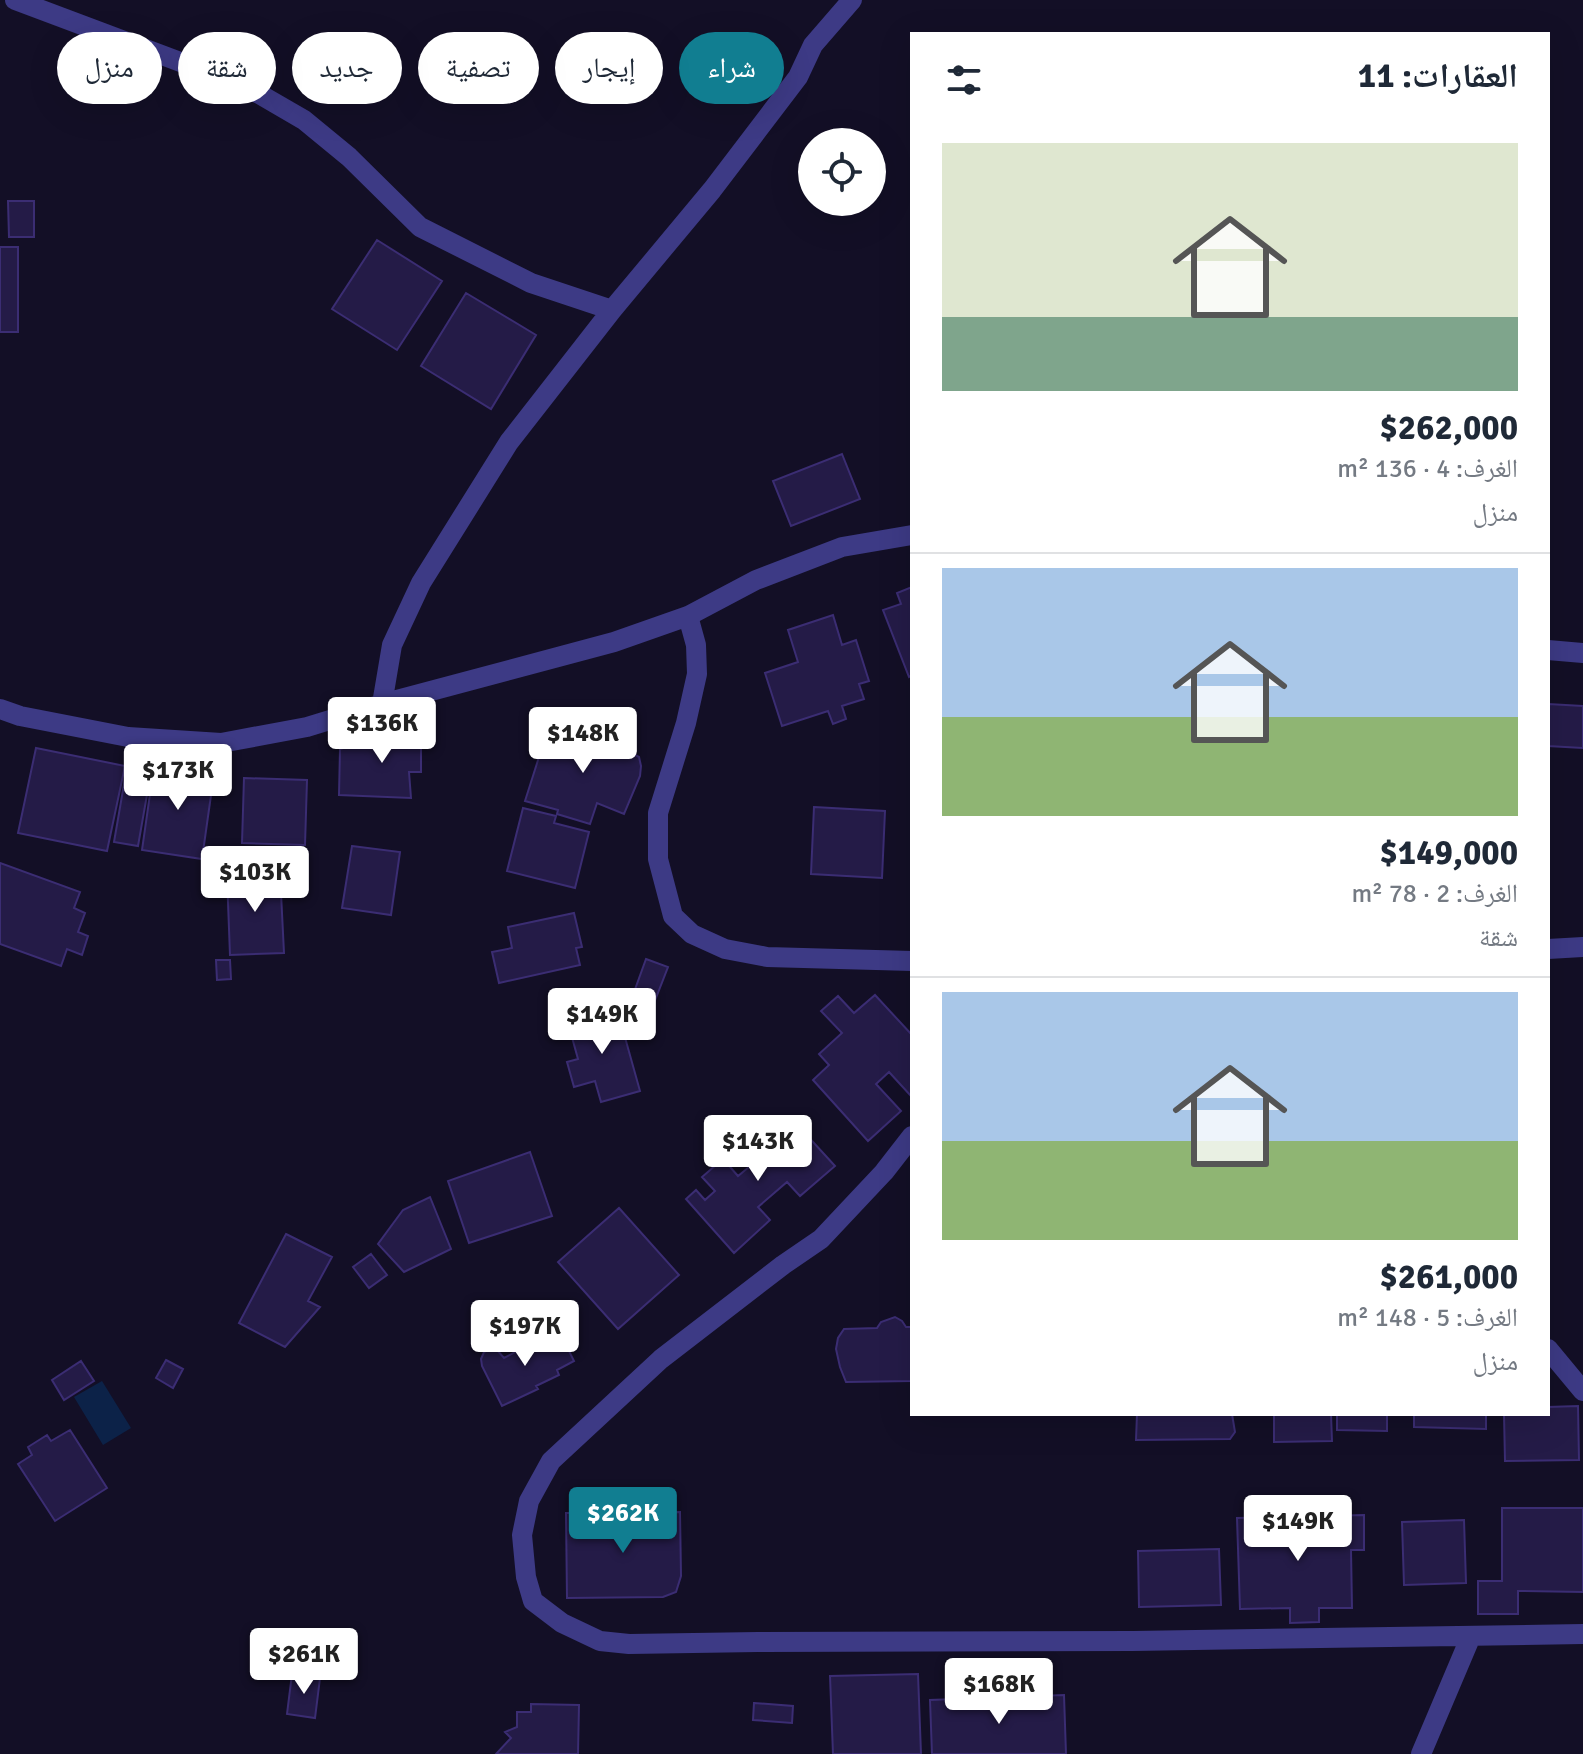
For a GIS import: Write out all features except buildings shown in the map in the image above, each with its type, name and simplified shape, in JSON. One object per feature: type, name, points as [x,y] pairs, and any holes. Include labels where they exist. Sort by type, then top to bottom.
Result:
[{"type":"street","points":[[15,0],[247,87],[304,120],[349,157],[420,227],[531,283],[612,310]]},
{"type":"street","points":[[382,704],[392,645],[421,583],[509,442],[612,310],[712,190],[798,77],[813,45],[852,0]]},
{"type":"street","points":[[0,709],[20,716],[128,737],[221,743],[307,727],[614,642],[688,616],[756,580],[842,547],[910,535]]},
{"type":"street","points":[[688,616],[696,645],[697,674],[686,723],[658,813],[658,859],[673,916],[692,934],[725,949],[767,957],[910,961]]},
{"type":"street","points":[[1550,650],[1583,653]]},
{"type":"street","points":[[1550,949],[1583,947]]},
{"type":"street","points":[[910,1139],[884,1172],[821,1239],[661,1359],[551,1461],[529,1501],[522,1535],[526,1577],[533,1601],[562,1623],[600,1641],[629,1644],[1118,1642],[1583,1634]]},
{"type":"street","points":[[1550,1351],[1583,1391]]},
{"type":"street","points":[[1421,1754],[1471,1636]]},
{"type":"water","points":[[102,1381],[131,1428],[103,1445],[74,1397]]}]
